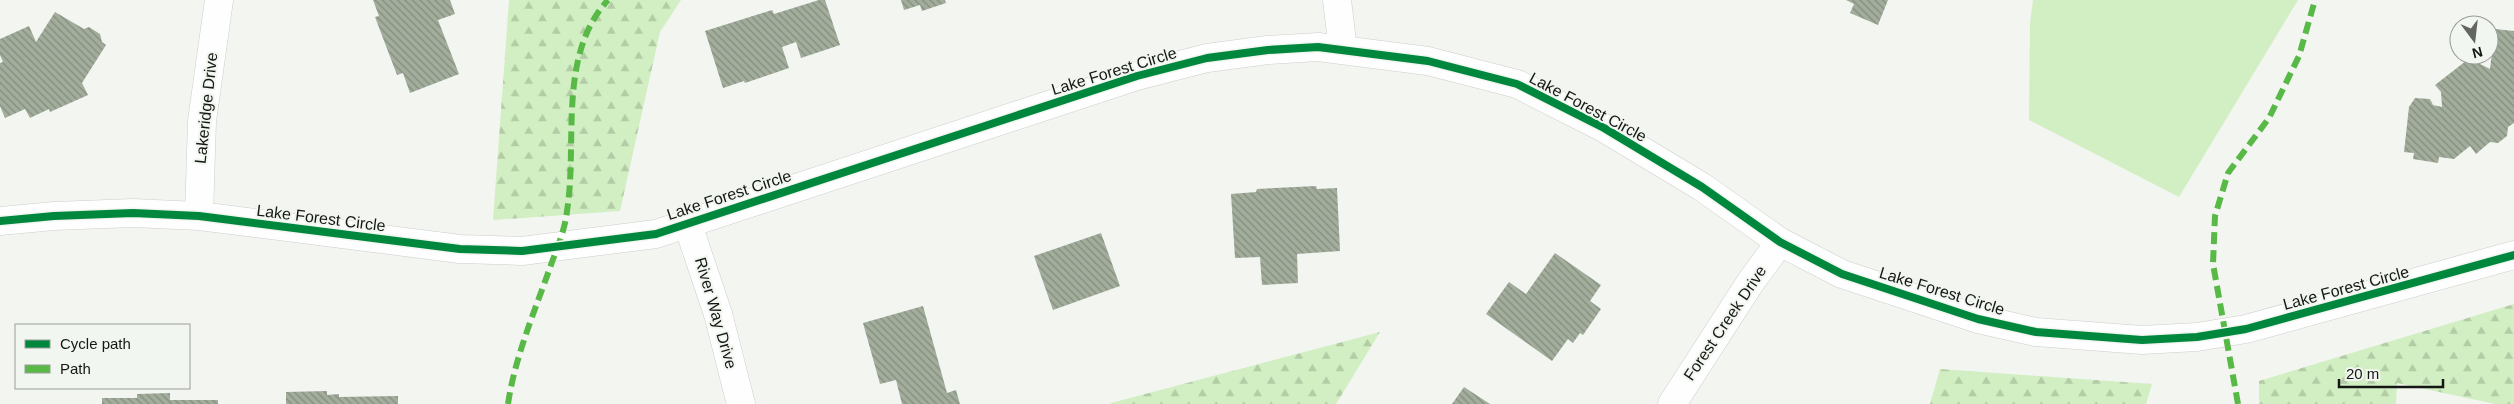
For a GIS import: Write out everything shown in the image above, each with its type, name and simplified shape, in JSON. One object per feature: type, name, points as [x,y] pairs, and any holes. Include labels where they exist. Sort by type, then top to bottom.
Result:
[{"type":"street","name":"Lakeridge Drive","points":[[199,216],[202,121],[219,0]]},
{"type":"street","points":[[1338,0],[1343,50]]},
{"type":"street","name":"Lake Forest Circle","points":[[0,221],[54,216],[133,214],[199,216],[460,249],[522,251],[656,234],[687,222],[1137,76],[1207,58],[1268,50],[1318,47],[1428,61],[1517,84],[1604,128],[1702,187],[1780,242],[1842,274],[1978,319],[2036,332],[2142,340],[2197,337],[2246,329],[2514,255]]},
{"type":"street","name":"River Way Drive","points":[[687,222],[718,314],[741,404]]},
{"type":"street","name":"Forest Creek Drive","points":[[1672,404],[1750,283],[1780,242]]},
{"type":"green space","points":[[509,0],[681,0],[660,32],[620,211],[493,220]]},
{"type":"green space","points":[[2033,0],[2298,0],[2179,197],[2029,120],[2030,24]]},
{"type":"green space","points":[[2514,304],[2514,404],[2495,404],[2397,383],[2396,404],[2259,404],[2259,381]]},
{"type":"green space","points":[[1380,332],[1336,404],[1110,404],[1111,403]]},
{"type":"green space","points":[[1940,369],[2152,384],[2146,404],[1930,404]]},
{"type":"building","points":[[373,0],[450,0],[455,14],[438,20],[459,74],[410,93],[403,73],[397,75],[375,17],[379,16]]},
{"type":"building","points":[[819,0],[825,0],[840,45],[801,58],[796,42],[782,47],[789,68],[745,83],[744,81],[723,88],[705,31],[772,10],[774,14]]},
{"type":"building","points":[[901,0],[945,0],[946,3],[922,11],[920,5],[904,10]]},
{"type":"building","points":[[1846,0],[1888,0],[1878,25],[1850,13],[1854,4]]},
{"type":"building","points":[[55,12],[84,29],[89,27],[100,34],[102,42],[106,45],[82,83],[88,95],[50,112],[49,109],[30,118],[25,109],[5,118],[0,106],[0,63],[3,62],[0,55],[0,39],[29,26],[36,42]]},
{"type":"building","points":[[2499,29],[2514,31],[2514,123],[2508,127],[2507,136],[2498,143],[2490,142],[2476,154],[2470,146],[2454,159],[2439,157],[2438,163],[2413,159],[2414,153],[2404,152],[2409,107],[2415,98],[2430,99],[2433,105],[2442,107],[2441,92],[2435,85],[2461,65],[2482,65],[2490,69],[2490,65],[2499,65]]},
{"type":"building","points":[[1316,186],[1317,189],[1337,188],[1340,251],[1297,254],[1298,283],[1262,285],[1260,257],[1235,258],[1231,194],[1256,192],[1257,189]]},
{"type":"building","points":[[1101,233],[1120,286],[1053,310],[1034,256]]},
{"type":"building","points":[[1555,253],[1601,285],[1590,301],[1601,309],[1583,335],[1580,333],[1573,343],[1568,339],[1552,361],[1486,314],[1509,282],[1526,294]]},
{"type":"building","points":[[923,306],[947,393],[956,390],[960,404],[902,404],[896,380],[880,384],[863,323]]},
{"type":"building","points":[[1464,387],[1490,404],[1452,404]]},
{"type":"building","points":[[327,391],[327,395],[339,394],[339,397],[398,396],[398,404],[286,404],[286,392]]},
{"type":"building","points":[[170,393],[170,400],[218,400],[218,404],[102,404],[102,398],[137,398],[137,394]]},
{"type":"marked path","points":[[508,404],[521,350],[559,244],[566,218],[570,184],[572,101],[582,47],[592,22],[608,0]]},
{"type":"marked path","points":[[2238,404],[2213,264],[2215,216],[2228,173],[2269,118],[2299,56],[2315,0]]},
{"type":"cycle path","points":[[0,221],[54,216],[133,213],[199,216],[460,249],[522,251],[656,234],[1137,76],[1207,58],[1268,50],[1318,47],[1428,61],[1517,84],[1604,128],[1702,187],[1780,242],[1842,274],[1978,319],[2036,332],[2142,340],[2197,337],[2246,329],[2514,255]]}]
